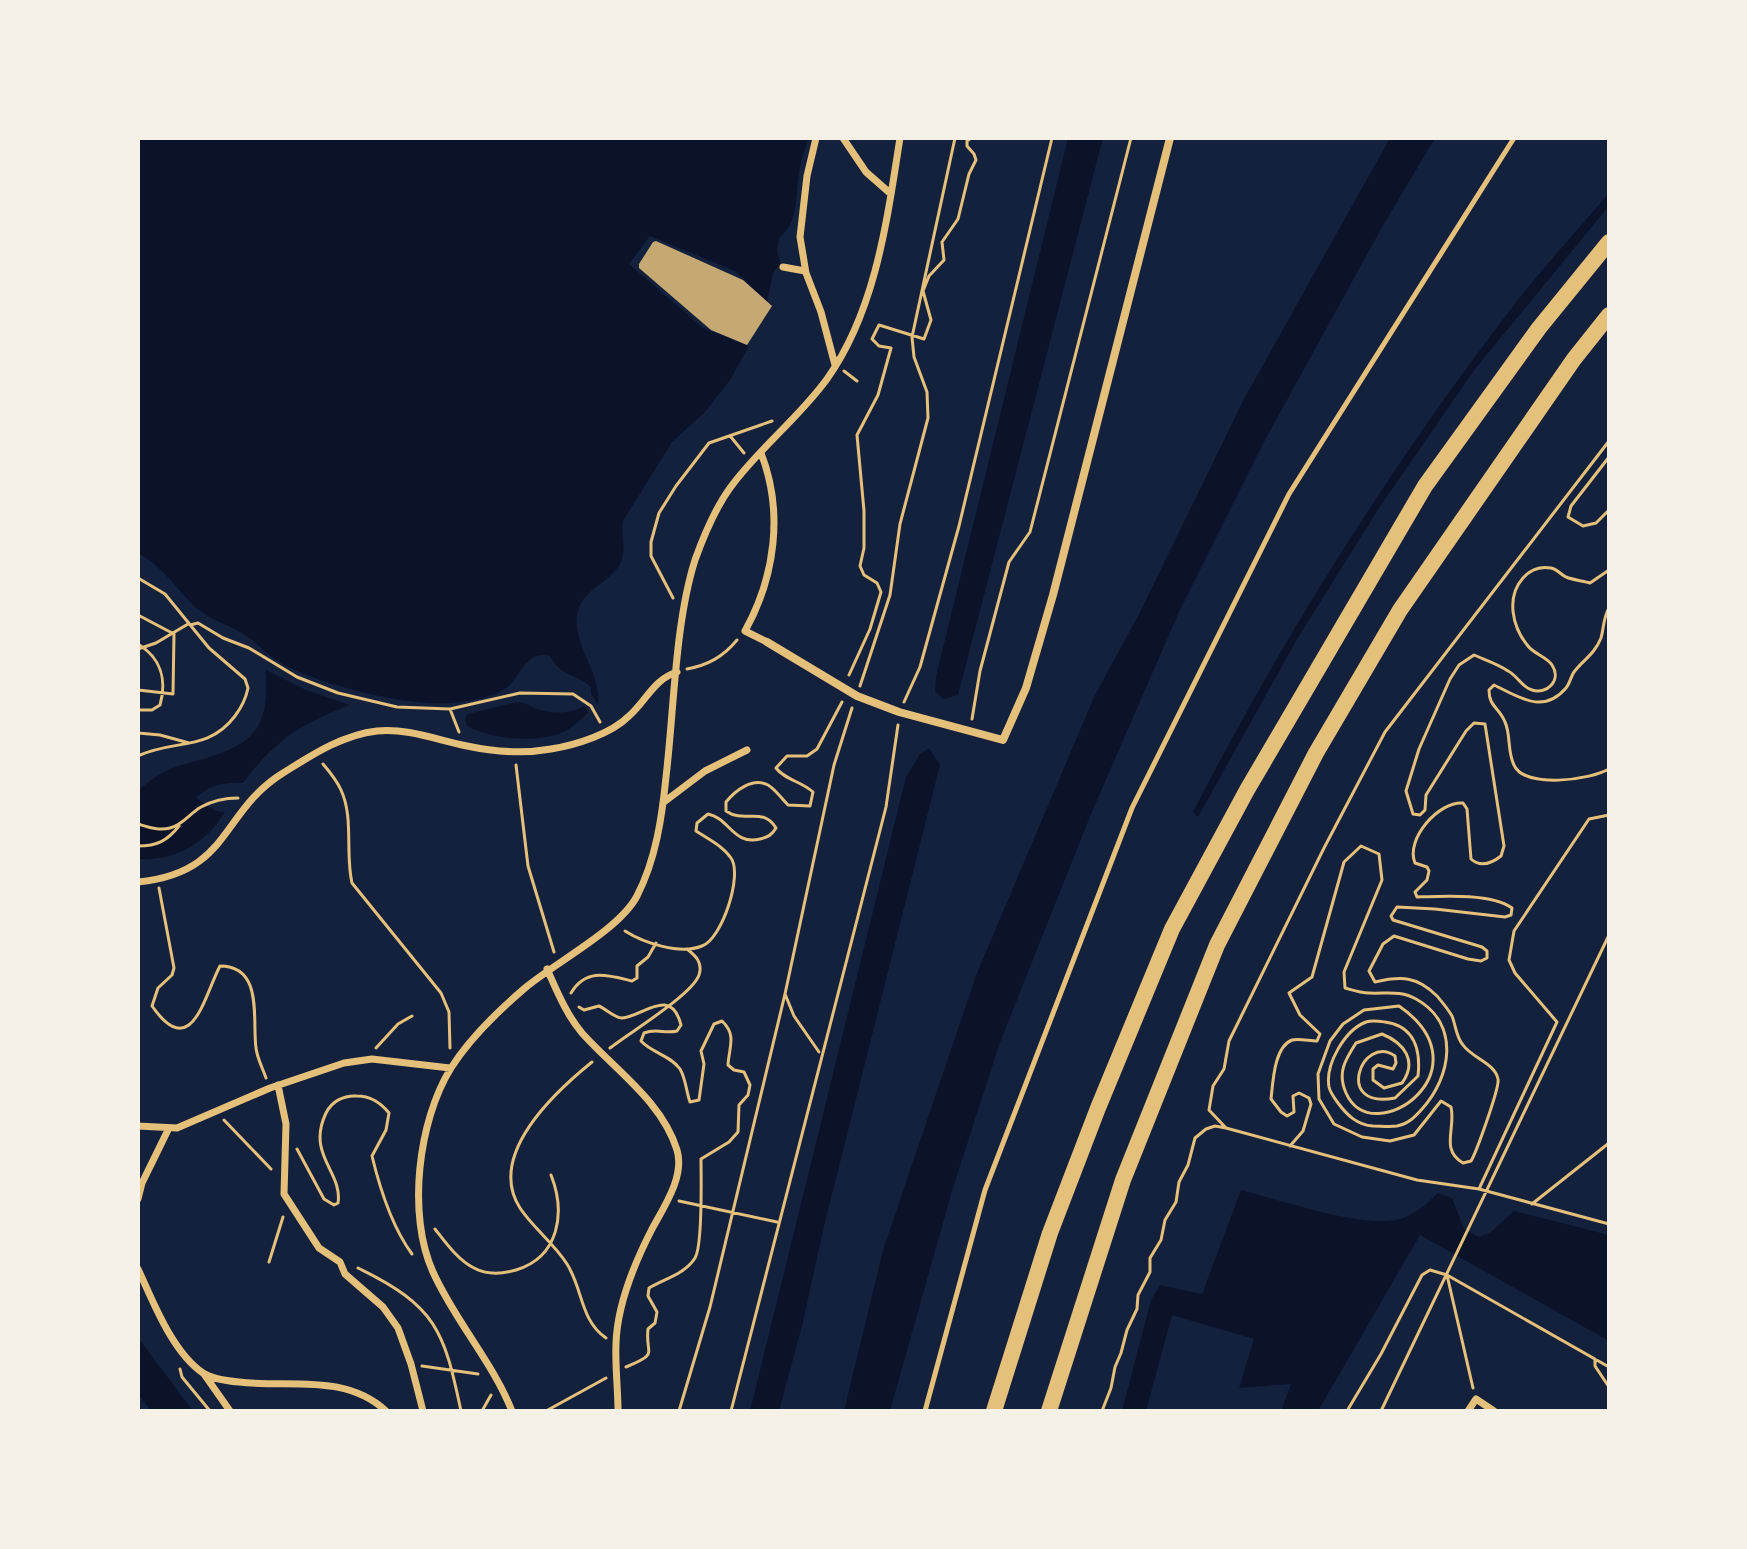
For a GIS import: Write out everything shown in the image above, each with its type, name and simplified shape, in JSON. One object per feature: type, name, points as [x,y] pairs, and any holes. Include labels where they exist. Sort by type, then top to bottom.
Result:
[{"type":"highway","points":[[994,1411],[1050,1233],[1172,929],[1247,790],[1425,486],[1539,328],[1609,242]]},
{"type":"highway","points":[[1049,1411],[1123,1180],[1224,931],[1316,753],[1400,610],[1566,371],[1609,315]]},
{"type":"street","points":[[816,138],[800,220],[801,256],[821,312],[835,365]]},
{"type":"street","points":[[843,138],[866,172],[891,194]]},
{"type":"street","points":[[512,1411],[493,1372],[431,1268],[418,1202],[421,1159],[428,1125],[450,1068],[503,1007],[547,969],[612,924],[636,898],[657,843],[680,671],[685,608],[694,565],[706,530],[730,487],[826,380],[855,333],[891,194],[900,138]]},
{"type":"street","points":[[761,453],[771,480],[773,536],[769,574],[757,609],[745,631],[852,693],[899,712],[1003,740],[1026,688],[1056,583],[1170,138]]},
{"type":"street","points":[[783,267],[805,271]]},
{"type":"street","points":[[138,882],[177,874],[209,854],[249,802],[278,776],[331,745],[377,731],[423,735],[515,753],[554,749],[606,731],[631,715],[653,687],[668,674],[680,671]]},
{"type":"street","points":[[664,802],[705,771],[747,750]]},
{"type":"street","points":[[547,969],[566,1012],[654,1107],[673,1141],[679,1164],[621,1308],[615,1345],[618,1411]]},
{"type":"street","points":[[138,1126],[168,1130],[190,1124],[274,1087],[344,1063],[372,1059],[450,1068]]},
{"type":"street","points":[[274,1087],[286,1124],[284,1194],[319,1248],[340,1262],[345,1274],[383,1307],[398,1328],[423,1411]]},
{"type":"street","points":[[138,1199],[142,1183],[168,1130]]},
{"type":"street","points":[[138,1269],[151,1302],[169,1333],[230,1411]]},
{"type":"street","points":[[203,1373],[225,1380],[263,1385],[312,1383],[354,1389],[386,1411]]},
{"type":"street","points":[[1468,1411],[1476,1399],[1494,1411]]},
{"type":"lane","points":[[925,1411],[985,1190],[1132,808],[1289,494],[1514,138]]},
{"type":"path","points":[[679,1411],[710,1307],[785,994],[852,693],[890,595],[900,524],[928,418],[927,392],[914,357],[912,337],[955,138]]},
{"type":"path","points":[[612,924],[640,940],[687,949],[702,946],[712,940],[736,877],[733,859],[696,831],[697,823],[708,814],[717,816],[741,839],[757,841],[772,835],[776,828],[771,819],[763,815],[734,817],[726,811],[726,802],[734,793],[758,783],[770,786],[788,805],[810,806],[813,792],[804,784],[783,776],[776,768],[787,756],[807,756],[817,749],[852,693],[849,674],[870,629],[881,592],[877,583],[864,575],[860,566],[864,548],[864,511],[857,435],[878,395],[891,348],[879,346],[872,339],[879,325],[924,339],[931,320],[923,291],[929,276],[944,260],[942,242],[958,219],[969,174],[976,160],[967,146],[971,138]]},
{"type":"path","points":[[731,1411],[886,807],[899,712],[920,667],[959,526],[1052,138]]},
{"type":"path","points":[[970,731],[980,671],[1009,562],[1030,532],[1131,138]]},
{"type":"path","points":[[685,608],[675,601],[655,568],[651,542],[659,513],[709,443],[797,413]]},
{"type":"path","points":[[731,437],[752,463]]},
{"type":"path","points":[[1226,1128],[1209,1110],[1213,1086],[1224,1069],[1229,1041],[1385,732],[1609,441]]},
{"type":"path","points":[[1609,457],[1571,506],[1568,517],[1583,526],[1596,523],[1609,510]]},
{"type":"path","points":[[1290,1146],[1303,1131],[1311,1104],[1303,1093],[1299,1093],[1293,1096],[1294,1112],[1287,1116],[1281,1112],[1271,1099],[1275,1072],[1282,1047],[1293,1039],[1317,1041],[1320,1034],[1300,1015],[1289,993],[1312,977],[1344,862],[1361,846],[1379,854],[1382,880],[1344,972],[1345,988],[1367,993],[1401,993],[1417,999],[1437,1018],[1444,1036],[1446,1066],[1441,1083],[1413,1119],[1399,1126],[1368,1125],[1354,1121],[1336,1101],[1329,1087],[1331,1067],[1340,1046],[1351,1032],[1365,1023],[1390,1023],[1405,1029],[1415,1038],[1418,1076],[1395,1098],[1375,1099],[1365,1095],[1360,1090],[1358,1080],[1364,1061],[1373,1054],[1383,1052],[1395,1056],[1396,1063],[1393,1069],[1378,1065],[1373,1069],[1373,1080],[1384,1088],[1402,1083],[1410,1072],[1410,1062],[1398,1040],[1382,1034],[1356,1043],[1341,1070],[1343,1084],[1350,1100],[1372,1114],[1398,1109],[1416,1098],[1427,1085],[1433,1064],[1432,1044],[1413,1016],[1399,1006],[1364,1010],[1343,1024],[1330,1041],[1317,1080],[1319,1099],[1334,1124],[1362,1137],[1390,1141],[1414,1135],[1441,1101],[1451,1107],[1453,1113],[1450,1149],[1454,1158],[1463,1163],[1471,1161],[1477,1153],[1480,1133],[1498,1092],[1499,1080],[1493,1069],[1473,1057],[1463,1046],[1452,1016],[1427,987],[1408,977],[1375,982],[1369,971],[1383,944],[1394,936],[1468,959],[1481,961],[1487,958],[1487,951],[1482,947],[1393,920],[1391,916],[1397,907],[1505,917],[1511,915],[1512,908],[1506,904],[1483,899],[1417,897],[1415,892],[1427,880],[1429,871],[1427,867],[1415,863],[1416,839],[1442,809],[1451,804],[1463,803],[1467,809],[1468,854],[1474,863],[1489,864],[1501,856],[1504,846],[1485,724],[1474,723],[1466,731],[1426,795],[1425,810],[1420,815],[1413,814],[1406,791],[1419,749],[1459,665],[1474,655],[1508,670],[1533,691],[1541,692],[1555,680],[1555,669],[1550,662],[1528,647],[1512,609],[1512,597],[1528,573],[1540,567],[1554,568],[1568,578],[1590,583],[1609,570]]},
{"type":"path","points":[[138,578],[165,594],[209,648],[245,679],[248,688],[237,714],[209,739],[161,748],[138,756]]},
{"type":"path","points":[[1609,608],[1596,649],[1573,673],[1566,688],[1558,695],[1535,704],[1494,685],[1489,695],[1490,703],[1507,724],[1514,766],[1521,774],[1546,779],[1577,779],[1609,769]]},
{"type":"path","points":[[138,615],[174,634]]},
{"type":"path","points":[[138,710],[152,710],[160,705],[163,693],[163,672],[139,647],[198,623],[223,638],[249,648],[297,677],[338,693],[397,707],[450,709],[520,693],[573,694],[591,706],[606,731]]},
{"type":"path","points":[[680,671],[709,664],[730,649],[745,631]]},
{"type":"path","points":[[138,690],[173,694],[174,634]]},
{"type":"path","points":[[450,709],[455,726],[467,746]]},
{"type":"path","points":[[138,733],[160,735],[190,744]]},
{"type":"path","points":[[515,753],[528,866],[557,962]]},
{"type":"path","points":[[314,755],[341,790],[346,813],[347,862],[352,883],[441,993],[449,1012],[450,1068]]},
{"type":"path","points":[[138,846],[158,844],[170,837],[201,807],[228,798],[238,797],[249,802]]},
{"type":"path","points":[[1479,1189],[1557,1022],[1515,973],[1509,960],[1514,931],[1589,819],[1609,815]]},
{"type":"path","points":[[138,824],[160,829],[180,824]]},
{"type":"path","points":[[158,880],[174,968],[172,975],[158,988],[152,1006],[162,1020],[173,1028],[184,1028],[203,1010],[220,966],[239,971],[255,998],[256,1050],[274,1087]]},
{"type":"path","points":[[1381,1411],[1609,935]]},
{"type":"path","points":[[615,1345],[590,1324],[569,1267],[553,1242],[520,1208],[511,1187],[511,1169],[518,1149],[540,1109],[560,1088],[675,1001],[698,979],[701,965],[687,949]]},
{"type":"path","points":[[785,994],[794,1016],[821,1054]]},
{"type":"path","points":[[372,1059],[376,1048],[387,1036],[412,1016]]},
{"type":"path","points":[[286,1124],[324,1199],[334,1205],[338,1203],[339,1191],[322,1154],[324,1118],[329,1107],[343,1098],[359,1095],[380,1102],[389,1113],[386,1130],[372,1156],[375,1170],[405,1243],[419,1261],[431,1268]]},
{"type":"path","points":[[216,1111],[242,1142],[277,1174],[284,1194],[285,1211],[269,1262]]},
{"type":"path","points":[[1102,1411],[1127,1330],[1137,1309],[1138,1295],[1150,1272],[1150,1258],[1176,1202],[1179,1182],[1190,1160],[1195,1138],[1206,1129],[1215,1126],[1226,1128],[1417,1180],[1479,1189],[1609,1224]]},
{"type":"path","points":[[1532,1204],[1609,1143]]},
{"type":"path","points":[[418,1202],[454,1252],[472,1267],[507,1273],[535,1261],[553,1242],[557,1232],[558,1194],[551,1175]]},
{"type":"path","points":[[667,1199],[778,1223]]},
{"type":"path","points":[[340,1262],[347,1262],[375,1276],[411,1299],[429,1318],[446,1346],[461,1411]]},
{"type":"path","points":[[1347,1411],[1422,1275],[1430,1270],[1447,1275],[1609,1367]]},
{"type":"path","points":[[1447,1275],[1476,1399]]},
{"type":"path","points":[[1595,1359],[1595,1366],[1609,1387]]},
{"type":"path","points":[[411,1364],[483,1375],[493,1372]]},
{"type":"water","points":[[138,138],[809,138],[799,173],[794,213],[786,231],[779,238],[777,250],[780,264],[773,273],[767,302],[735,271],[650,236],[629,264],[703,328],[749,346],[730,380],[705,412],[672,442],[623,521],[620,564],[589,593],[580,606],[577,615],[579,637],[595,681],[598,704],[591,694],[591,687],[559,668],[550,656],[541,655],[529,660],[505,689],[486,697],[452,703],[411,701],[337,685],[276,660],[248,637],[201,612],[162,571],[138,553]]},
{"type":"water","points":[[1068,138],[1103,138],[958,695],[943,699],[935,691],[936,676]]},
{"type":"water","points":[[1390,138],[1435,138],[1381,229],[1265,440],[1179,612],[1091,814],[999,1045],[952,1191],[890,1411],[844,1411],[883,1250],[977,973],[1094,697],[1139,614],[1244,399]]},
{"type":"water","points":[[1609,193],[1609,206],[1475,369],[1379,508],[1296,641],[1198,817],[1193,812],[1263,682],[1379,494],[1507,314]]},
{"type":"water","points":[[266,670],[306,690],[350,705],[290,735],[266,756],[243,783],[218,785],[196,798],[216,811],[225,812],[199,841],[165,857],[138,859],[138,791],[165,771],[221,753],[251,735],[263,713]]},
{"type":"water","points":[[517,702],[554,712],[574,711],[585,705],[588,713],[561,733],[545,737],[510,738],[467,726],[465,719],[468,714]]},
{"type":"water","points":[[929,748],[940,765],[825,1222],[802,1326],[779,1411],[750,1411],[906,777],[920,754]]},
{"type":"water","points":[[1241,1190],[1318,1211],[1380,1221],[1408,1216],[1438,1193],[1452,1198],[1464,1229],[1479,1237],[1491,1232],[1514,1211],[1609,1235],[1609,1341],[1420,1235],[1318,1411],[1281,1411],[1291,1384],[1239,1388],[1254,1339],[1172,1315],[1146,1411],[1122,1411],[1151,1300],[1160,1285],[1202,1294]]},
{"type":"water","points":[[138,1338],[193,1411],[151,1411],[138,1394]]},
{"type":"building","points":[[656,241],[743,280],[772,306],[747,345],[711,330],[639,268]]}]
